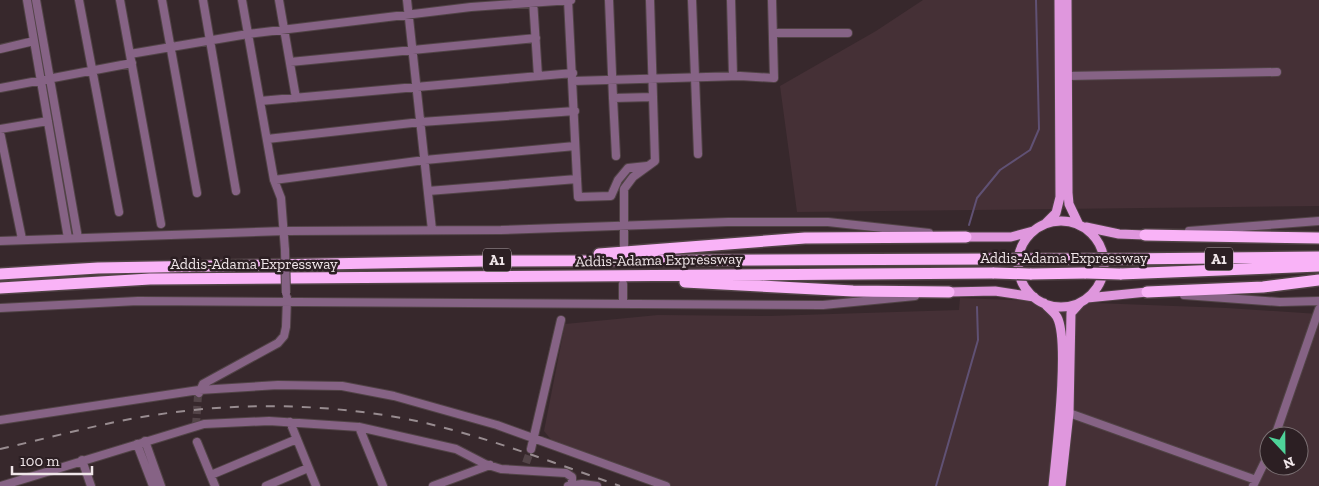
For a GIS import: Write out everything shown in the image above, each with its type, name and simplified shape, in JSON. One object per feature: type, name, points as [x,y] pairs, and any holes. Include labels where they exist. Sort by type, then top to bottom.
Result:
[{"type":"highway","points":[[1145,235],[1319,238]]},
{"type":"highway","points":[[526,260],[805,238],[966,237]]},
{"type":"highway","name":"Addis-Adama Expressway","points":[[0,274],[108,268],[526,260],[1319,257]]},
{"type":"highway","name":"Addis-Adama Expressway","points":[[0,288],[150,279],[994,273],[1120,274],[1319,266]]},
{"type":"highway","points":[[611,276],[763,287],[853,291],[950,292]]},
{"type":"highway","points":[[1147,292],[1263,287],[1319,280]]},
{"type":"main road","points":[[966,237],[1011,236],[1035,230],[1045,224],[1056,213],[1060,197],[1059,0]]},
{"type":"main road","points":[[1060,486],[1065,364],[1071,313],[1095,289],[1104,267],[1099,243],[1080,225],[1069,204],[1067,0]]},
{"type":"main road","points":[[1045,224],[1061,221],[1119,234],[1145,235]]},
{"type":"main road","points":[[1035,230],[1024,243],[1018,266],[1026,288],[1034,297],[1044,303],[1057,318],[1061,332],[1069,413],[1052,486]]},
{"type":"main road","points":[[950,292],[995,291],[1034,297]]},
{"type":"main road","points":[[1044,303],[1061,306],[1084,299],[1147,292]]},
{"type":"street","points":[[27,0],[68,238]]},
{"type":"street","points":[[36,0],[78,238]]},
{"type":"street","points":[[79,0],[119,212]]},
{"type":"street","points":[[120,0],[161,224]]},
{"type":"street","points":[[162,0],[197,193]]},
{"type":"street","points":[[203,0],[236,191]]},
{"type":"street","points":[[199,392],[202,384],[278,342],[284,336],[286,327],[285,231],[281,198],[274,180],[242,0]]},
{"type":"street","points":[[279,0],[296,98]]},
{"type":"street","points":[[407,0],[432,230]]},
{"type":"street","points":[[130,54],[248,34],[409,14],[533,1],[569,0],[578,197],[611,196],[618,180],[628,168],[650,166]]},
{"type":"street","points":[[609,0],[616,156]]},
{"type":"street","points":[[624,246],[624,189],[633,177],[655,162],[650,0]]},
{"type":"street","points":[[692,0],[698,154]]},
{"type":"street","points":[[731,0],[733,76]]},
{"type":"street","points":[[260,101],[538,76],[613,80],[733,76],[774,78],[772,0]]},
{"type":"street","points":[[533,1],[538,76]]},
{"type":"street","points":[[773,33],[848,34]]},
{"type":"street","points":[[290,62],[536,38]]},
{"type":"street","points":[[0,48],[34,41]]},
{"type":"street","points":[[0,88],[132,63]]},
{"type":"street","points":[[1067,76],[1277,72]]},
{"type":"street","points":[[614,98],[654,97]]},
{"type":"street","points":[[267,139],[420,122],[575,111]]},
{"type":"street","points":[[22,239],[4,170],[0,130],[48,122]]},
{"type":"street","points":[[274,180],[425,160],[575,146]]},
{"type":"street","points":[[428,191],[577,179]]},
{"type":"street","points":[[1145,235],[1319,221]]},
{"type":"street","points":[[0,241],[285,231],[624,227],[728,222],[828,222],[966,237]]},
{"type":"street","points":[[623,303],[624,284]]},
{"type":"street","points":[[0,308],[138,301],[823,305],[950,292]]},
{"type":"street","points":[[1147,292],[1280,302],[1319,301]]},
{"type":"street","points":[[1278,426],[1319,309]]},
{"type":"street","points":[[531,449],[561,320]]},
{"type":"street","points":[[0,420],[199,392],[278,385],[342,386],[394,396],[497,425],[666,486]]},
{"type":"street","points":[[1069,413],[1255,483]]},
{"type":"street","points":[[1,486],[204,424],[269,420],[359,427],[456,448],[490,465],[510,470],[525,466],[566,473],[572,477],[569,486],[582,484],[597,486]]},
{"type":"street","points":[[290,422],[316,486]]},
{"type":"street","points":[[359,427],[383,486]]},
{"type":"street","points":[[210,475],[297,440]]},
{"type":"street","points":[[141,442],[153,486]]},
{"type":"street","points":[[141,442],[161,486]]},
{"type":"street","points":[[197,442],[215,486]]},
{"type":"street","points":[[82,460],[91,486]]},
{"type":"street","points":[[433,486],[452,483],[490,465]]},
{"type":"street","points":[[266,486],[308,468]]},
{"type":"shaded area","points":[[923,0],[1319,0],[1319,206],[797,212],[780,86],[876,31]]},
{"type":"shaded area","points":[[960,298],[1227,308],[1319,314],[1319,486],[671,486],[572,452],[553,442],[544,431],[565,324],[658,315],[769,316],[959,310]]},
{"type":"waterway","points":[[969,225],[977,198],[1000,170],[1030,150],[1039,129],[1036,0]]},
{"type":"waterway","points":[[936,486],[978,340],[977,307]]},
{"type":"tunnel","points":[[196,426],[198,395]]},
{"type":"tunnel","points":[[526,463],[531,449]]},
{"type":"railway","points":[[0,449],[111,423],[180,411],[245,407],[310,407],[375,414],[434,425],[515,449],[620,486]]}]
